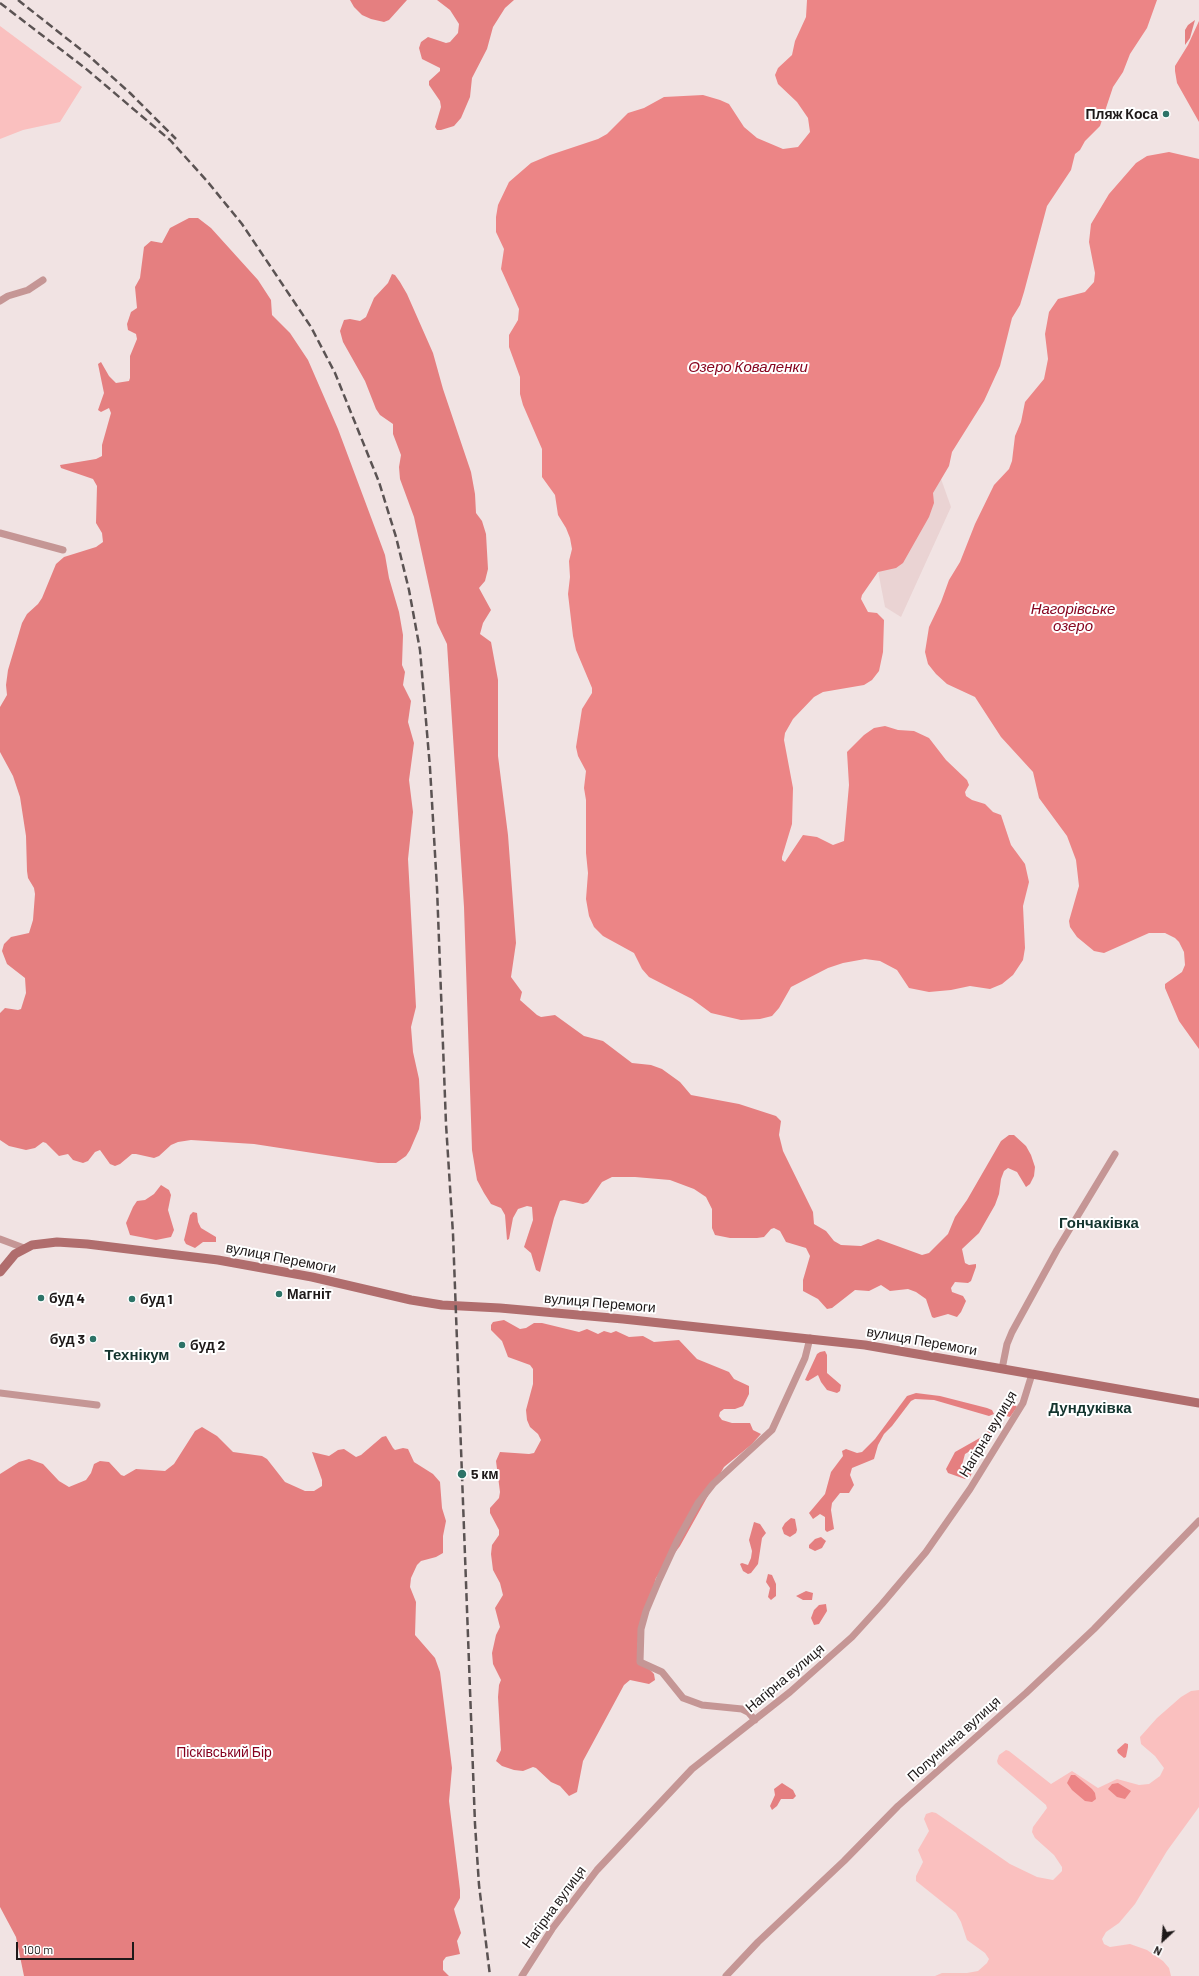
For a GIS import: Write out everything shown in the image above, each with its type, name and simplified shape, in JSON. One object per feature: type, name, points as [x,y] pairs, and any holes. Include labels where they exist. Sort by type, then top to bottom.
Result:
[{"type":"street","points":[[0,301],[28,290],[43,280]]},
{"type":"street","points":[[0,533],[63,550]]},
{"type":"street","name":"Нагірна вулиця","points":[[1002,1369],[1007,1344],[1012,1332],[1057,1250],[1115,1154]]},
{"type":"street","points":[[0,1239],[24,1248]]},
{"type":"street","name":"вулиця Перемоги","points":[[24,1248],[48,1242],[95,1245],[218,1260],[312,1277],[411,1300],[442,1305],[566,1314],[810,1338],[917,1353],[1199,1403]]},
{"type":"street","points":[[0,1272],[11,1258],[24,1248]]},
{"type":"street","points":[[755,1720],[742,1709],[702,1705],[683,1698],[662,1672],[640,1662],[641,1629],[646,1611],[659,1580],[687,1521],[698,1503],[713,1484],[772,1430],[805,1358],[810,1338]]},
{"type":"street","name":"Нагірна вулиця","points":[[522,1976],[534,1954],[568,1906],[608,1857],[692,1769],[790,1692],[852,1637],[912,1569],[963,1500],[1021,1408],[1028,1392],[1032,1374]]},
{"type":"street","points":[[0,1393],[97,1405]]},
{"type":"street","name":"Полунична вулиця","points":[[726,1976],[758,1942],[844,1861],[891,1813],[1031,1688],[1094,1629],[1199,1521]]},
{"type":"shaded area","points":[[0,26],[82,87],[60,122],[23,130],[0,139]]},
{"type":"shaded area","points":[[940,476],[951,507],[901,617],[885,607],[867,514]]},
{"type":"shaded area","points":[[1199,1690],[1199,1807],[1167,1851],[1135,1904],[1119,1923],[1106,1932],[1102,1939],[1104,1944],[1110,1947],[1130,1944],[1147,1950],[1163,1961],[1169,1968],[1171,1976],[935,1976],[942,1973],[967,1973],[978,1971],[987,1963],[989,1959],[985,1953],[967,1940],[961,1922],[956,1913],[916,1881],[916,1876],[923,1862],[918,1850],[929,1831],[924,1819],[926,1814],[932,1812],[936,1813],[1010,1864],[1037,1877],[1053,1880],[1062,1871],[1062,1867],[1054,1855],[1035,1838],[1032,1832],[1033,1827],[1047,1808],[1046,1805],[998,1764],[997,1761],[999,1755],[1006,1750],[1009,1751],[1051,1784],[1072,1771],[1098,1788],[1117,1779],[1139,1785],[1149,1784],[1160,1776],[1164,1768],[1155,1756],[1141,1744],[1140,1737],[1157,1718],[1181,1697],[1191,1691]]},
{"type":"green space","points":[[350,0],[407,0],[389,20],[384,22],[362,15],[354,7]]},
{"type":"green space","points":[[437,0],[514,0],[505,8],[493,27],[487,49],[472,78],[470,97],[461,118],[454,126],[441,130],[437,130],[435,127],[441,107],[440,101],[429,85],[429,81],[440,71],[440,68],[422,59],[419,48],[421,42],[428,37],[446,43],[450,42],[458,33],[459,24],[450,10]]},
{"type":"green space","points":[[1195,20],[1190,38],[1185,45],[1185,30],[1188,25]]},
{"type":"green space","points":[[189,218],[198,218],[211,228],[258,280],[271,300],[272,315],[290,333],[308,360],[338,429],[385,555],[389,578],[399,612],[403,635],[402,665],[405,672],[403,685],[411,701],[408,722],[414,743],[409,780],[413,812],[408,859],[416,1007],[411,1027],[413,1052],[419,1079],[421,1118],[419,1129],[410,1150],[406,1156],[396,1163],[378,1163],[254,1144],[191,1140],[178,1142],[171,1145],[159,1156],[154,1158],[132,1154],[120,1164],[115,1166],[110,1164],[100,1150],[95,1152],[88,1161],[83,1163],[73,1160],[68,1154],[59,1156],[46,1143],[43,1142],[35,1148],[26,1150],[9,1146],[0,1140],[0,1013],[5,1008],[21,1009],[26,993],[25,978],[7,964],[2,951],[4,944],[11,937],[29,933],[33,920],[35,894],[34,888],[28,878],[26,836],[20,797],[13,776],[0,752],[0,707],[7,695],[6,685],[8,670],[22,623],[27,614],[42,598],[56,564],[64,557],[96,547],[103,542],[102,533],[96,523],[97,486],[93,479],[61,468],[60,465],[96,459],[102,456],[102,445],[111,413],[109,408],[101,412],[98,410],[104,393],[98,364],[101,362],[109,376],[116,383],[129,381],[130,356],[137,339],[136,334],[128,330],[127,324],[131,312],[137,308],[135,287],[140,278],[144,247],[151,241],[162,243],[170,228]]},
{"type":"green space","points":[[392,274],[395,275],[407,294],[433,353],[443,389],[471,472],[475,494],[476,513],[482,521],[486,534],[488,569],[485,581],[479,588],[491,610],[483,623],[480,634],[491,642],[498,680],[498,756],[508,835],[516,943],[511,977],[522,992],[520,1000],[541,1017],[555,1015],[584,1036],[603,1041],[632,1063],[651,1065],[662,1069],[680,1082],[691,1095],[739,1104],[776,1116],[781,1121],[779,1135],[783,1151],[813,1212],[814,1224],[826,1231],[834,1241],[841,1245],[861,1246],[878,1239],[922,1255],[929,1253],[948,1234],[955,1217],[967,1200],[1001,1141],[1009,1135],[1014,1135],[1026,1146],[1031,1155],[1035,1167],[1034,1176],[1030,1184],[1026,1187],[1017,1172],[1008,1168],[1004,1171],[995,1205],[979,1233],[962,1249],[965,1263],[969,1265],[976,1264],[976,1267],[971,1281],[968,1283],[955,1282],[951,1288],[952,1292],[963,1296],[966,1301],[957,1317],[948,1314],[934,1318],[932,1317],[926,1299],[916,1292],[908,1289],[890,1291],[881,1285],[869,1291],[855,1290],[832,1308],[827,1309],[818,1299],[803,1291],[803,1280],[810,1256],[806,1248],[786,1242],[780,1231],[774,1228],[771,1229],[764,1237],[757,1238],[730,1238],[715,1235],[712,1228],[712,1209],[706,1197],[694,1189],[670,1180],[612,1177],[602,1182],[588,1202],[583,1204],[564,1200],[560,1201],[540,1272],[536,1270],[531,1253],[524,1247],[533,1220],[532,1207],[527,1206],[518,1209],[513,1218],[509,1239],[507,1240],[505,1215],[501,1208],[491,1204],[477,1180],[472,1150],[464,907],[447,644],[437,623],[414,517],[400,479],[399,467],[401,455],[393,434],[393,424],[380,415],[376,409],[365,381],[343,342],[340,331],[344,320],[350,319],[360,321],[366,317],[374,298],[388,283]]},
{"type":"green space","points":[[161,1185],[169,1190],[171,1195],[168,1210],[174,1230],[171,1237],[156,1240],[130,1235],[126,1223],[133,1207],[137,1201],[145,1200],[154,1194]]},
{"type":"green space","points":[[193,1212],[197,1213],[198,1222],[201,1228],[216,1237],[216,1242],[203,1242],[195,1248],[186,1244],[184,1240],[190,1215]]},
{"type":"green space","points":[[504,1320],[520,1329],[526,1328],[534,1323],[542,1323],[579,1332],[587,1329],[598,1334],[604,1331],[611,1333],[616,1331],[629,1337],[643,1336],[654,1342],[679,1340],[697,1359],[729,1372],[734,1379],[749,1386],[749,1394],[743,1406],[735,1409],[724,1409],[720,1412],[719,1416],[722,1420],[732,1423],[750,1423],[753,1430],[761,1434],[751,1445],[724,1467],[680,1546],[656,1578],[637,1646],[637,1656],[654,1674],[655,1680],[649,1684],[630,1680],[624,1685],[583,1761],[577,1792],[569,1796],[560,1786],[551,1782],[536,1768],[533,1767],[523,1771],[514,1770],[502,1766],[496,1761],[501,1750],[498,1697],[501,1680],[493,1664],[492,1653],[496,1635],[500,1627],[495,1608],[503,1595],[500,1583],[493,1570],[491,1554],[492,1545],[499,1535],[499,1530],[490,1513],[490,1508],[499,1498],[500,1492],[496,1461],[500,1452],[534,1453],[541,1440],[538,1434],[530,1427],[527,1420],[526,1410],[533,1384],[533,1369],[530,1365],[508,1357],[502,1341],[491,1330],[491,1325],[493,1322]]},
{"type":"green space","points":[[825,1351],[827,1355],[827,1373],[841,1385],[840,1391],[837,1393],[827,1390],[818,1375],[808,1381],[805,1380],[817,1354]]},
{"type":"green space","points":[[916,1393],[940,1396],[987,1408],[992,1410],[994,1414],[989,1416],[934,1400],[915,1399],[911,1401],[884,1434],[878,1445],[874,1459],[852,1468],[850,1475],[854,1485],[849,1493],[840,1493],[832,1503],[831,1510],[834,1529],[827,1532],[825,1530],[825,1517],[820,1514],[813,1519],[809,1513],[825,1494],[831,1472],[843,1456],[842,1451],[846,1449],[857,1453],[862,1452],[875,1439],[907,1396]]},
{"type":"green space","points":[[1013,1401],[1017,1407],[1010,1417],[1006,1416],[1001,1420],[987,1447],[977,1447],[965,1454],[962,1465],[964,1469],[972,1473],[970,1477],[965,1479],[948,1473],[946,1469],[955,1452],[985,1435],[1009,1403]]},
{"type":"green space","name":"Пісківський Бір","points":[[202,1427],[217,1436],[233,1452],[262,1456],[267,1459],[285,1482],[305,1491],[314,1491],[322,1486],[322,1480],[312,1452],[329,1456],[338,1450],[344,1449],[356,1457],[361,1455],[382,1437],[386,1436],[395,1450],[403,1448],[408,1449],[414,1462],[433,1474],[440,1482],[442,1508],[446,1521],[443,1536],[443,1553],[436,1557],[421,1561],[417,1565],[411,1578],[410,1587],[416,1602],[415,1635],[435,1658],[440,1672],[452,1768],[449,1801],[460,1890],[460,1898],[454,1909],[461,1933],[457,1941],[460,1954],[446,1957],[443,1961],[443,1970],[449,1976],[24,1976],[16,1937],[0,1907],[0,1474],[19,1462],[29,1459],[43,1464],[59,1481],[69,1487],[86,1480],[91,1473],[94,1464],[100,1461],[109,1462],[121,1475],[124,1476],[136,1469],[165,1471],[174,1464],[195,1431]]},
{"type":"green space","points":[[791,1518],[795,1519],[797,1530],[796,1533],[790,1537],[784,1534],[782,1528]]},
{"type":"green space","points":[[754,1522],[760,1524],[766,1533],[762,1538],[758,1564],[751,1573],[748,1574],[743,1571],[740,1564],[742,1563],[748,1565],[751,1558],[752,1551],[749,1540]]},
{"type":"green space","points":[[821,1537],[826,1541],[822,1548],[815,1551],[809,1548],[809,1545],[815,1539]]},
{"type":"green space","points":[[768,1574],[772,1575],[776,1584],[776,1596],[771,1600],[768,1597],[770,1588],[766,1582]]},
{"type":"green space","points":[[806,1591],[813,1593],[812,1600],[803,1600],[796,1596]]},
{"type":"green space","points":[[826,1604],[827,1611],[819,1624],[814,1625],[811,1618],[814,1610],[819,1605]]},
{"type":"green space","points":[[782,1783],[793,1790],[796,1796],[793,1799],[781,1799],[777,1806],[772,1810],[770,1806],[775,1795],[774,1789]]},
{"type":"water","name":"Озеро Коваленки","points":[[807,0],[1157,0],[1147,28],[1130,54],[1123,72],[1113,87],[1100,126],[1075,154],[1071,170],[1047,206],[1024,292],[1020,305],[1012,318],[1000,366],[984,401],[952,452],[949,466],[933,493],[934,503],[929,517],[903,563],[896,568],[878,572],[862,595],[861,599],[868,612],[877,613],[884,620],[883,652],[879,671],[872,680],[864,685],[823,692],[814,697],[793,719],[785,733],[784,740],[793,788],[792,824],[782,857],[782,860],[785,862],[803,835],[817,837],[833,845],[844,841],[849,785],[847,752],[864,735],[874,728],[885,726],[898,730],[914,731],[929,738],[946,760],[967,780],[969,785],[965,792],[966,796],[972,800],[985,804],[993,812],[1001,815],[1011,845],[1025,864],[1029,882],[1023,906],[1025,948],[1023,960],[1013,975],[1002,984],[990,989],[970,986],[951,990],[929,992],[909,988],[897,970],[880,961],[865,959],[843,963],[828,968],[791,987],[779,1008],[772,1016],[760,1019],[741,1020],[711,1013],[692,999],[649,977],[642,969],[634,953],[603,936],[594,927],[589,916],[586,899],[588,873],[586,853],[586,800],[584,788],[586,771],[578,756],[576,747],[582,709],[592,693],[592,688],[576,650],[573,636],[568,594],[570,577],[569,561],[572,549],[570,538],[558,515],[555,495],[542,477],[542,449],[523,405],[520,394],[520,377],[509,347],[509,335],[518,320],[519,309],[501,269],[504,249],[496,232],[496,217],[498,205],[509,182],[531,163],[598,139],[607,134],[628,113],[644,108],[664,97],[703,95],[720,100],[729,104],[744,127],[757,138],[783,149],[798,147],[810,132],[808,118],[797,102],[778,84],[775,75],[778,68],[792,55],[795,41],[806,17]]},
{"type":"water","points":[[1199,21],[1199,122],[1177,83],[1175,66],[1188,45]]},
{"type":"water","name":"Нагорівське озеро","points":[[1169,152],[1199,159],[1199,1049],[1179,1021],[1165,988],[1165,984],[1182,972],[1185,965],[1184,952],[1179,942],[1175,938],[1165,933],[1149,933],[1104,953],[1094,951],[1077,937],[1070,927],[1069,921],[1079,886],[1076,860],[1067,836],[1039,798],[1033,772],[1001,737],[975,697],[947,684],[928,664],[925,652],[929,627],[941,602],[949,580],[960,562],[975,524],[994,485],[1009,469],[1012,461],[1015,436],[1021,422],[1025,402],[1044,379],[1048,359],[1045,334],[1049,312],[1058,299],[1085,292],[1094,282],[1095,273],[1089,242],[1091,224],[1109,194],[1136,163],[1147,156]]},
{"type":"water","points":[[1125,1743],[1128,1744],[1128,1747],[1126,1757],[1124,1758],[1118,1753],[1117,1750]]},
{"type":"water","points":[[1071,1775],[1075,1775],[1092,1789],[1095,1793],[1096,1799],[1092,1802],[1085,1801],[1072,1790],[1067,1783]]},
{"type":"water","points":[[1118,1783],[1131,1791],[1125,1799],[1117,1797],[1108,1789],[1112,1784]]},
{"type":"railway","points":[[18,0],[89,56],[130,93],[176,139]]},
{"type":"railway","points":[[0,3],[85,68],[170,140],[207,181],[242,224],[311,327],[335,373],[379,482],[396,537],[409,590],[420,650],[430,768],[437,888],[446,1124],[453,1234],[475,1824],[479,1885],[490,1976]]},
{"type":"place","name":"Пляж Коса","points":[[1166,114]]},
{"type":"place","name":"Магніт","points":[[279,1294]]},
{"type":"place","name":"буд 4","points":[[41,1298]]},
{"type":"place","name":"буд 1","points":[[132,1299]]},
{"type":"place","name":"буд 3","points":[[93,1339]]},
{"type":"place","name":"буд 2","points":[[182,1345]]},
{"type":"place","name":"5 км","points":[[462,1474]]},
{"type":"district","name":"Гончаківка","points":[[1099,1223]]},
{"type":"district","name":"Технікум","points":[[137,1355]]},
{"type":"district","name":"Дундуківка","points":[[1090,1408]]}]
